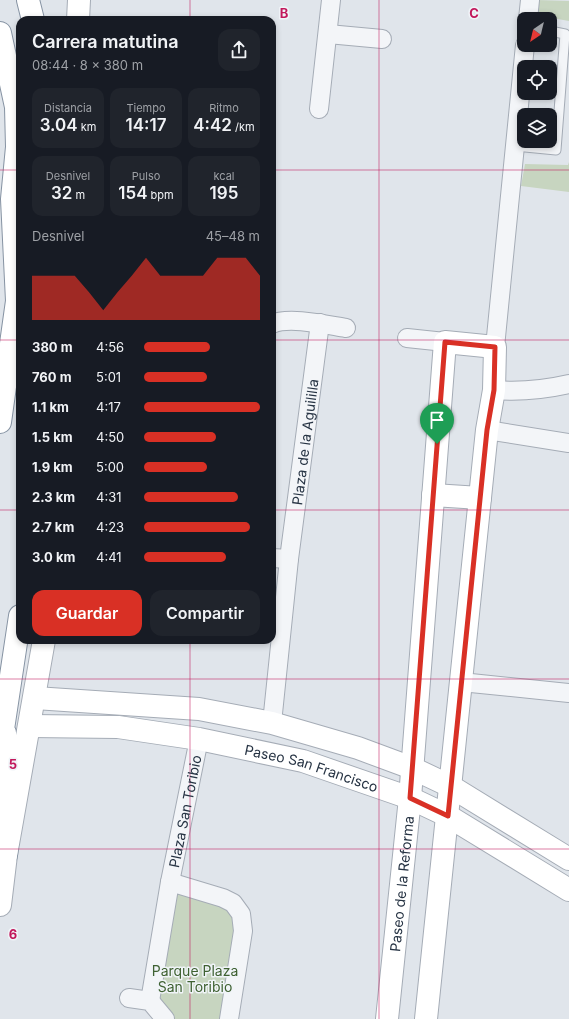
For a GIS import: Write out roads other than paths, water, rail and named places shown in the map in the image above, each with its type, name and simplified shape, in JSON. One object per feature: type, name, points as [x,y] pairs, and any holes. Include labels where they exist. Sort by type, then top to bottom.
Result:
[{"type":"main road","points":[[28,0],[31,16]]},
{"type":"main road","points":[[78,16],[79,0]]},
{"type":"main road","points":[[0,34],[16,107]]},
{"type":"main road","points":[[16,157],[12,199],[16,267]]},
{"type":"main road","points":[[0,158],[12,199]]},
{"type":"main road","points":[[0,422],[16,314]]},
{"type":"main road","points":[[426,1019],[487,430],[494,390],[495,347],[445,342]]},
{"type":"main road","name":"Paseo de la Reforma","points":[[387,1019],[410,798],[445,342]]},
{"type":"main road","points":[[433,495],[480,498]]},
{"type":"main road","points":[[0,749],[16,643]]},
{"type":"main road","points":[[6,856],[43,644]]},
{"type":"main road","points":[[35,698],[199,709],[272,723],[358,748],[412,768],[450,786],[569,859]]},
{"type":"main road","points":[[0,906],[11,809],[4,723]]},
{"type":"main road","name":"Paseo San Francisco","points":[[30,726],[118,727],[199,739],[303,761],[354,777],[410,798],[448,816],[569,890]]},
{"type":"street","points":[[319,109],[331,0]]},
{"type":"street","points":[[529,12],[530,0]]},
{"type":"street","points":[[328,34],[382,38]]},
{"type":"street","points":[[495,347],[525,52]]},
{"type":"street","points":[[276,322],[282,320],[346,328]]},
{"type":"street","name":"Plaza de la Aguililla","points":[[276,640],[280,558],[320,324]]},
{"type":"street","points":[[407,338],[445,342]]},
{"type":"street","points":[[494,390],[518,392],[569,384]]},
{"type":"street","points":[[487,430],[569,443]]},
{"type":"street","name":"Plaza de la Aguililla","points":[[272,723],[276,644]]},
{"type":"street","points":[[461,682],[569,693]]},
{"type":"street","name":"Plaza San Toribio","points":[[150,1001],[170,882],[199,739]]},
{"type":"street","name":"Plaza San Toribio","points":[[170,882],[223,898],[233,903],[241,914],[243,931],[229,1019]]},
{"type":"street","points":[[129,998],[150,1001],[165,1019]]},
{"type":"lane","points":[[515,146],[556,150],[564,34],[557,32]]},
{"type":"park label","name":"Parque Plaza San Toribio","points":[[195,978]]}]
